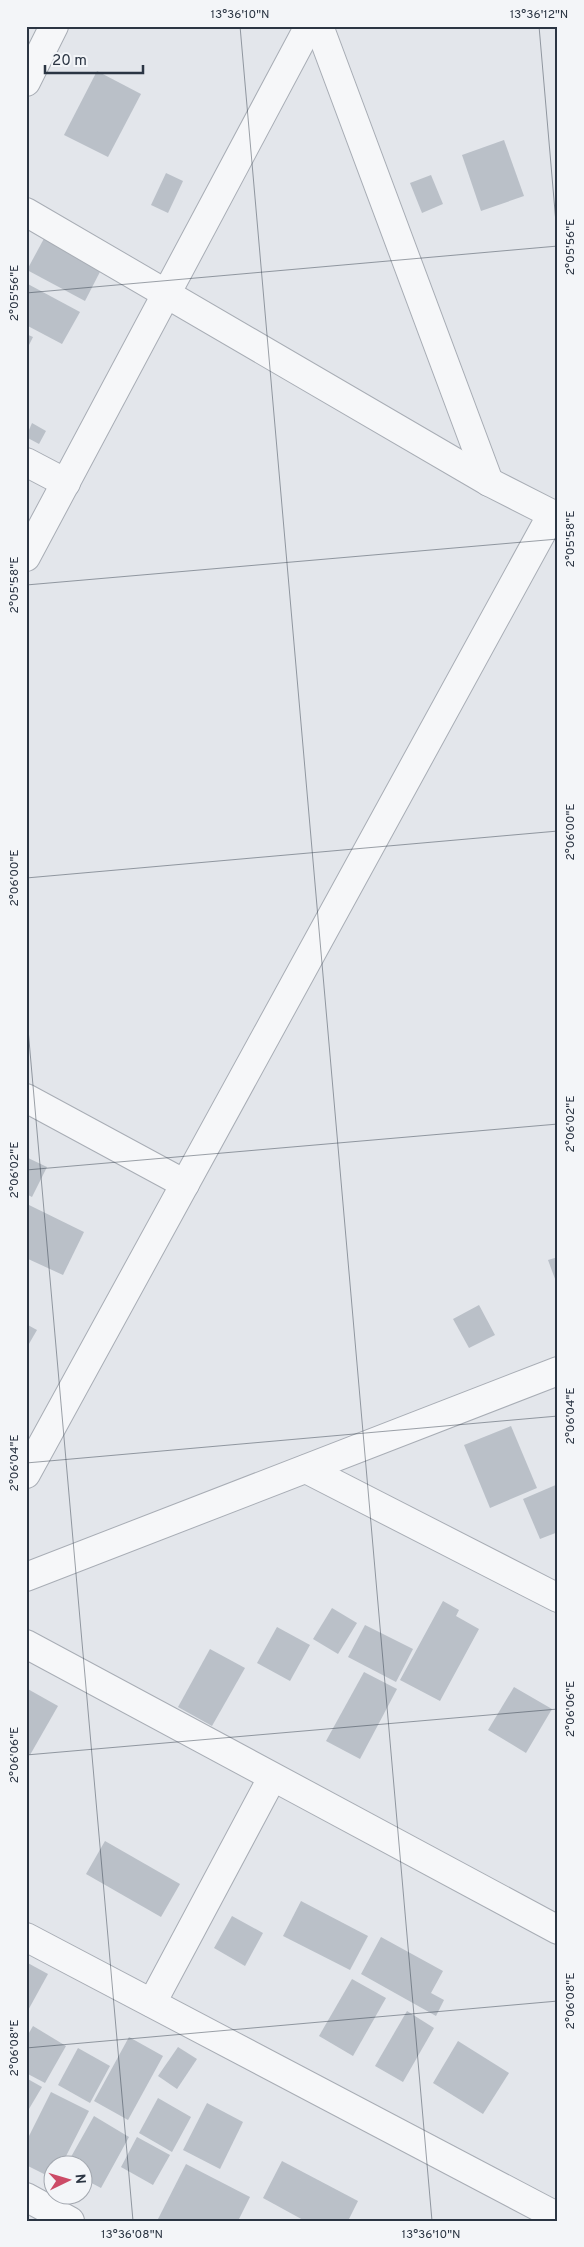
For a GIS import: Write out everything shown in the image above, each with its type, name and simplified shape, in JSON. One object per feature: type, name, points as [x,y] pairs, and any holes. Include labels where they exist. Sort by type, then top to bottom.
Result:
[{"type":"street","points":[[26,82],[54,26]]},
{"type":"street","points":[[26,557],[309,26]]},
{"type":"street","points":[[319,26],[489,482]]},
{"type":"street","points":[[26,212],[489,482],[552,514],[26,1474]]},
{"type":"street","points":[[26,462],[66,483]]},
{"type":"street","points":[[26,1098],[185,1184]]},
{"type":"street","points":[[26,1577],[558,1371]]},
{"type":"street","points":[[306,1469],[558,1598]]},
{"type":"street","points":[[26,1644],[272,1778],[558,1930]]},
{"type":"street","points":[[152,2003],[272,1778]]},
{"type":"street","points":[[26,1938],[558,2217]]},
{"type":"street","points":[[26,2197],[70,2221]]},
{"type":"building","points":[[97,71],[141,94],[108,157],[64,135]]},
{"type":"building","points":[[504,140],[524,196],[481,211],[462,155]]},
{"type":"building","points":[[166,173],[183,181],[168,213],[151,205]]},
{"type":"building","points":[[431,175],[443,204],[422,213],[410,183]]},
{"type":"building","points":[[47,233],[104,264],[85,301],[27,270]]},
{"type":"building","points":[[26,283],[80,312],[62,344],[26,325]]},
{"type":"building","points":[[26,334],[33,337],[26,351]]},
{"type":"building","points":[[32,423],[46,431],[39,444],[26,437]]},
{"type":"building","points":[[26,1157],[47,1167],[32,1197],[26,1194]]},
{"type":"building","points":[[29,1205],[84,1232],[63,1275],[26,1258],[26,1211]]},
{"type":"building","points":[[558,1257],[558,1287],[548,1260]]},
{"type":"building","points":[[479,1305],[495,1335],[469,1348],[453,1319]]},
{"type":"building","points":[[26,1324],[37,1330],[26,1349]]},
{"type":"building","points":[[511,1426],[537,1488],[490,1508],[464,1445]]},
{"type":"building","points":[[558,1484],[558,1532],[540,1539],[523,1499]]},
{"type":"building","points":[[443,1601],[459,1610],[456,1616],[479,1629],[440,1701],[400,1680]]},
{"type":"building","points":[[332,1608],[357,1623],[338,1654],[313,1639]]},
{"type":"building","points":[[365,1625],[413,1649],[396,1682],[348,1657]]},
{"type":"building","points":[[277,1627],[310,1645],[290,1681],[257,1663]]},
{"type":"building","points":[[210,1649],[245,1668],[212,1726],[178,1707]]},
{"type":"building","points":[[364,1672],[397,1689],[360,1759],[326,1741]]},
{"type":"building","points":[[514,1687],[552,1709],[526,1753],[488,1730]]},
{"type":"building","points":[[26,1688],[58,1706],[30,1755],[26,1752]]},
{"type":"building","points":[[105,1841],[180,1884],[161,1917],[86,1874]]},
{"type":"building","points":[[301,1901],[368,1936],[350,1970],[283,1936]]},
{"type":"building","points":[[232,1916],[263,1933],[245,1966],[214,1948]]},
{"type":"building","points":[[381,1937],[443,1971],[431,1993],[444,2000],[436,2016],[361,1974]]},
{"type":"building","points":[[26,1962],[48,1974],[26,2014]]},
{"type":"building","points":[[352,1979],[386,1998],[353,2056],[319,2036]]},
{"type":"building","points":[[407,2011],[434,2028],[403,2082],[375,2066]]},
{"type":"building","points":[[33,2026],[66,2046],[45,2083],[26,2073],[26,2038]]},
{"type":"building","points":[[129,2037],[163,2056],[128,2120],[94,2101]]},
{"type":"building","points":[[458,2041],[509,2073],[483,2114],[433,2083]]},
{"type":"building","points":[[178,2047],[197,2059],[177,2089],[158,2076]]},
{"type":"building","points":[[78,2048],[110,2066],[90,2103],[58,2085]]},
{"type":"building","points":[[26,2078],[42,2087],[26,2114]]},
{"type":"building","points":[[51,2092],[89,2111],[67,2154],[42,2154],[42,2173],[26,2165],[26,2142]]},
{"type":"building","points":[[158,2098],[191,2117],[172,2152],[139,2133]]},
{"type":"building","points":[[207,2103],[243,2122],[220,2169],[183,2150]]},
{"type":"building","points":[[94,2116],[129,2137],[101,2188],[92,2183],[92,2154],[73,2154]]},
{"type":"building","points":[[137,2137],[170,2155],[153,2185],[121,2167]]},
{"type":"building","points":[[282,2161],[358,2201],[348,2221],[305,2221],[263,2198]]},
{"type":"building","points":[[186,2164],[250,2197],[238,2221],[157,2221]]}]
